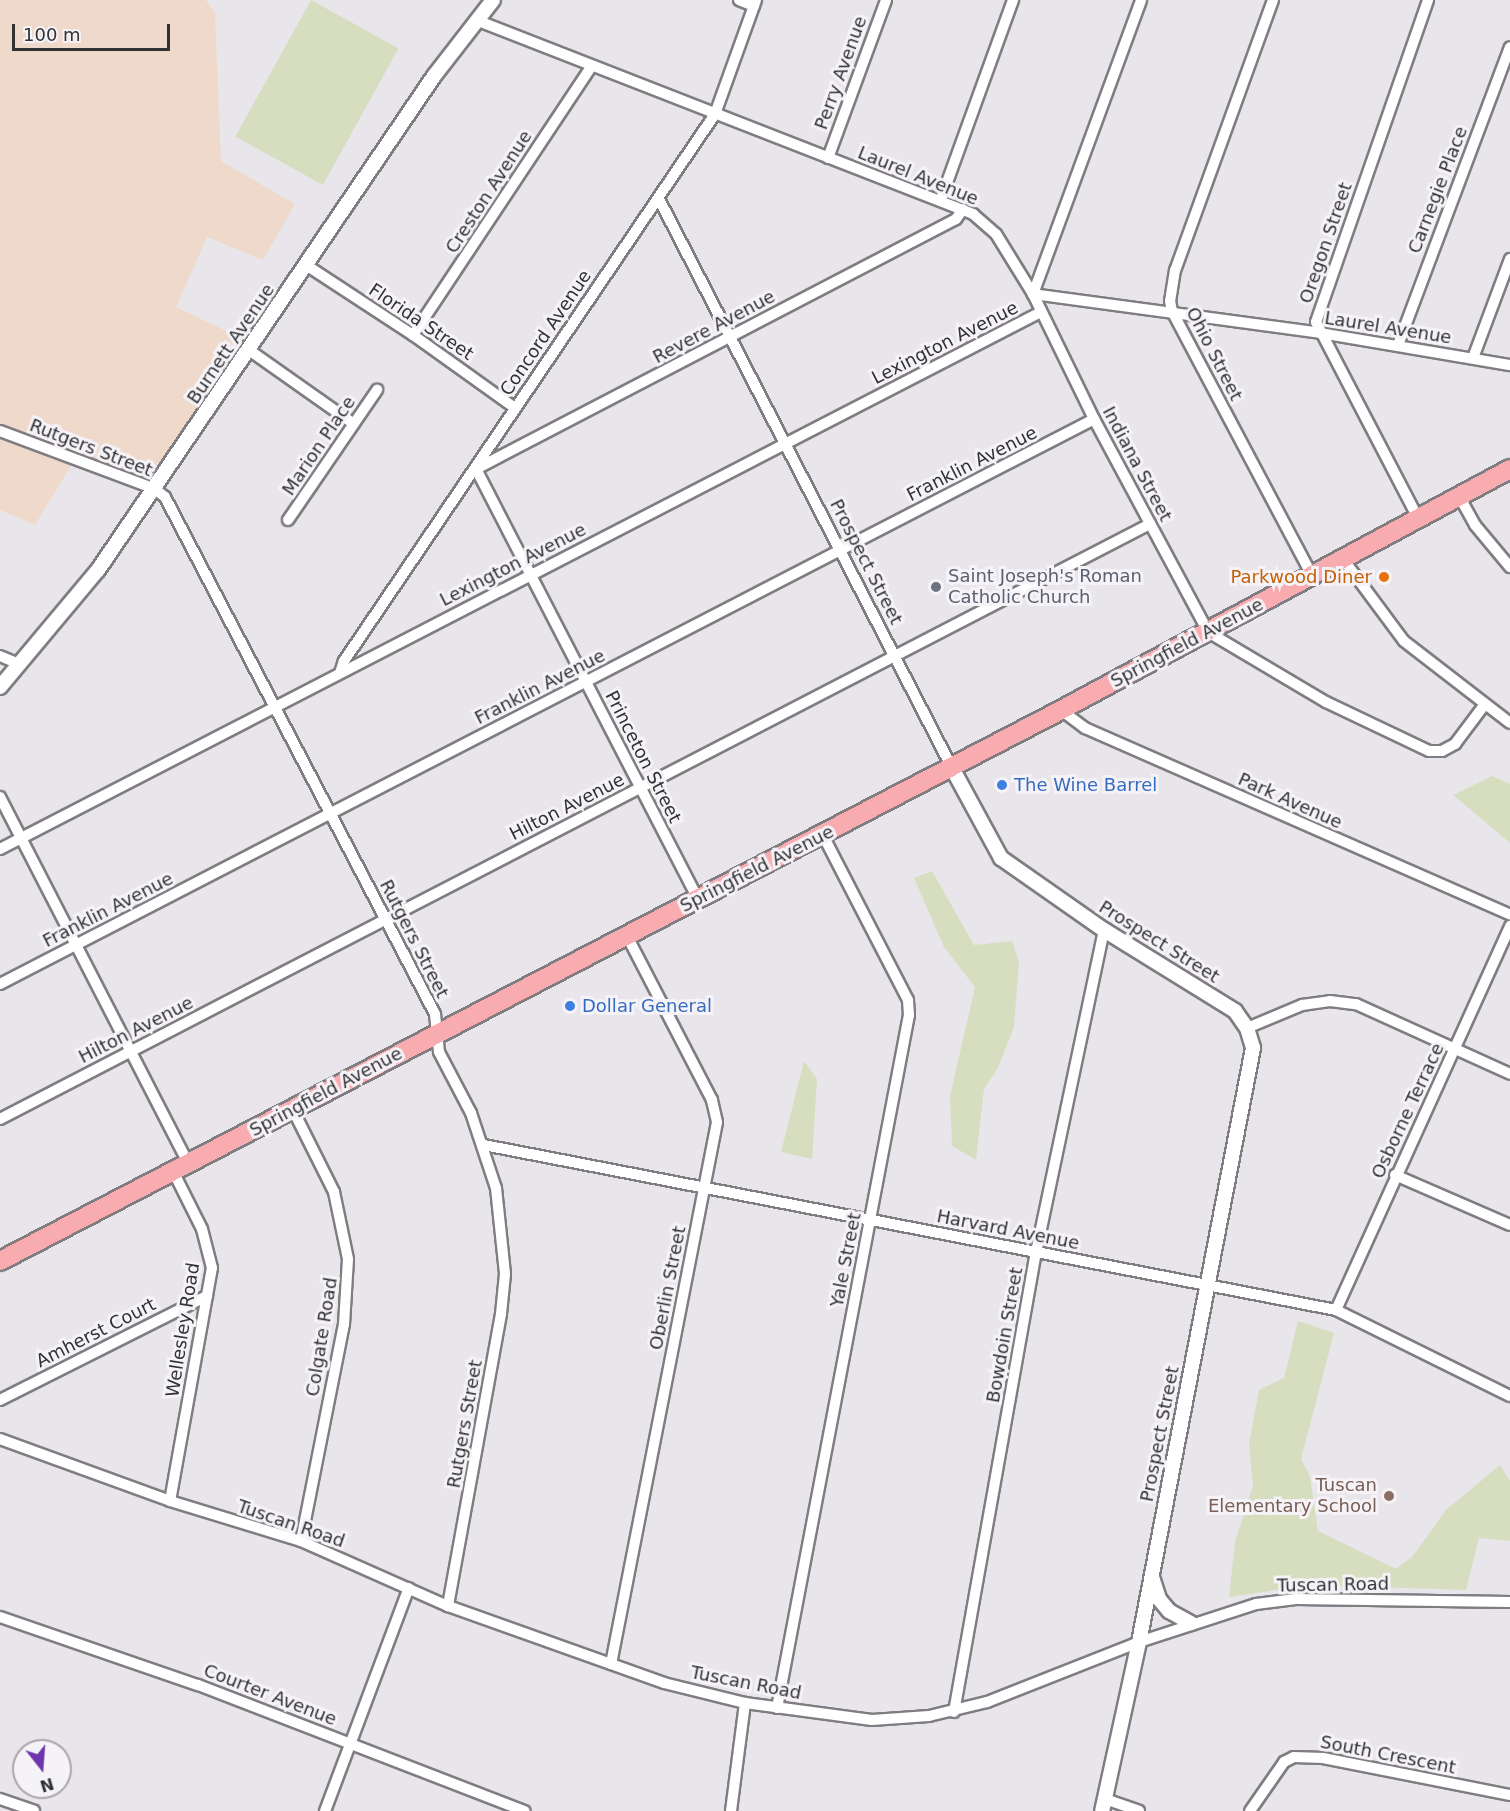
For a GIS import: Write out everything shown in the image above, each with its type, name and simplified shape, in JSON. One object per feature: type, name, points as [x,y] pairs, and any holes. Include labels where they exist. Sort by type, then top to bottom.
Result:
[{"type":"main road","name":"Springfield Avenue","points":[[0,1261],[823,835],[1208,632],[1510,469]]},
{"type":"street","name":"Burnett Avenue","points":[[0,687],[72,604],[155,489],[434,76],[480,11],[493,0]]},
{"type":"street","points":[[739,0],[755,3]]},
{"type":"street","name":"Perry Avenue","points":[[828,158],[885,0]]},
{"type":"street","points":[[941,199],[1013,0]]},
{"type":"street","points":[[1033,294],[1141,0]]},
{"type":"street","name":"Ohio Street","points":[[1273,0],[1175,270],[1172,311],[1312,575]]},
{"type":"street","name":"Oregon Street","points":[[1320,333],[1316,322],[1428,0]]},
{"type":"street","name":"Concord Avenue","points":[[340,673],[344,661],[477,469],[515,408],[715,114],[755,3]]},
{"type":"street","name":"Laurel Avenue","points":[[480,11],[591,67],[963,209],[996,234],[1033,294],[1172,311],[1320,333],[1510,365]]},
{"type":"street","name":"Carnegie Place","points":[[1398,345],[1510,47]]},
{"type":"street","name":"Creston Avenue","points":[[413,335],[591,67]]},
{"type":"street","name":"Prospect Street","points":[[659,199],[951,766],[1001,858],[1104,930],[1235,1011],[1247,1028],[1253,1061],[1207,1285],[1139,1642],[1103,1805]]},
{"type":"street","name":"Revere Avenue","points":[[477,469],[956,219],[963,209]]},
{"type":"street","points":[[1473,358],[1510,259]]},
{"type":"street","name":"Florida Street","points":[[306,265],[413,335],[515,408]]},
{"type":"street","name":"Indiana Street","points":[[1033,294],[1094,419],[1208,632]]},
{"type":"street","name":"Lexington Avenue","points":[[0,849],[1041,312]]},
{"type":"street","points":[[1320,333],[1418,518]]},
{"type":"street","points":[[249,350],[354,424]]},
{"type":"street","name":"Marion Place","points":[[288,520],[377,390]]},
{"type":"street","name":"Franklin Avenue","points":[[0,984],[1094,419]]},
{"type":"street","name":"Rutgers Street","points":[[0,431],[155,489],[165,497],[435,1014],[439,1052],[484,1145],[496,1188],[505,1274],[501,1314],[448,1606]]},
{"type":"street","name":"Princeton Street","points":[[477,469],[698,899]]},
{"type":"street","points":[[1460,496],[1475,525],[1510,567]]},
{"type":"street","name":"Hilton Avenue","points":[[0,1119],[1150,524]]},
{"type":"street","points":[[1343,560],[1404,641],[1510,723]]},
{"type":"street","points":[[1208,632],[1326,702],[1429,751],[1442,751],[1455,744],[1485,704]]},
{"type":"street","points":[[0,656],[19,664]]},
{"type":"street","name":"Park Avenue","points":[[1061,710],[1085,728],[1510,915]]},
{"type":"street","name":"Wellesley Road","points":[[0,797],[132,1051],[180,1167],[210,1253],[212,1268],[170,1501]]},
{"type":"street","name":"Yale Street","points":[[777,1708],[909,1015],[908,1000],[823,835]]},
{"type":"street","name":"Osborne Terrace","points":[[1336,1310],[1395,1175],[1455,1050],[1510,926]]},
{"type":"street","name":"Bowdoin Street","points":[[954,1712],[1036,1252],[1104,930]]},
{"type":"street","name":"Oberlin Street","points":[[611,1664],[717,1122],[712,1100],[627,936]]},
{"type":"street","points":[[1247,1028],[1302,1005],[1330,1001],[1356,1004],[1510,1074]]},
{"type":"street","name":"Colgate Road","points":[[293,1110],[334,1192],[348,1259],[344,1324],[301,1542]]},
{"type":"street","name":"Harvard Avenue","points":[[484,1145],[704,1190],[1336,1310],[1510,1396]]},
{"type":"street","points":[[1395,1175],[1510,1225]]},
{"type":"street","name":"Amherst Court","points":[[0,1400],[207,1296]]},
{"type":"street","name":"Tuscan Road","points":[[0,1439],[170,1501],[301,1542],[448,1606],[664,1683],[745,1703],[872,1720],[954,1712],[1191,1623],[1256,1604],[1296,1599],[1510,1602]]},
{"type":"street","points":[[1152,1576],[1159,1599],[1169,1611],[1191,1623]]},
{"type":"street","points":[[325,1811],[410,1588]]},
{"type":"street","name":"Courter Avenue","points":[[0,1617],[198,1685],[525,1811]]},
{"type":"street","points":[[732,1811],[745,1703]]},
{"type":"street","name":"South Crescent","points":[[1250,1811],[1284,1762],[1306,1756],[1510,1795]]},
{"type":"street","points":[[0,1799],[34,1811]]},
{"type":"street","points":[[1103,1805],[1140,1811]]},
{"type":"shaded area","points":[[0,0],[206,0],[215,13],[221,161],[295,204],[263,260],[207,237],[176,307],[243,339],[157,468],[142,477],[78,454],[35,525],[0,510]]},
{"type":"green space","points":[[311,0],[398,48],[323,185],[235,136]]},
{"type":"green space","points":[[1492,776],[1510,784],[1510,843],[1453,795]]},
{"type":"green space","points":[[932,871],[974,945],[1012,941],[1019,962],[1014,1027],[998,1068],[984,1089],[976,1160],[952,1146],[950,1096],[975,987],[944,947],[914,878]]},
{"type":"green space","points":[[804,1061],[817,1079],[812,1159],[781,1152]]},
{"type":"green space","points":[[1298,1321],[1334,1333],[1301,1459],[1310,1476],[1318,1531],[1396,1569],[1413,1556],[1446,1510],[1500,1465],[1510,1481],[1510,1541],[1479,1538],[1466,1590],[1310,1585],[1229,1597],[1235,1542],[1253,1486],[1249,1443],[1259,1390],[1284,1378]]},
{"type":"place","name":"Parkwood Diner","points":[[1384,577]]},
{"type":"place","name":"Saint Joseph's Roman Catholic Church","points":[[936,587]]},
{"type":"place","name":"The Wine Barrel","points":[[1002,785]]},
{"type":"place","name":"Dollar General","points":[[570,1006]]},
{"type":"place","name":"Tuscan Elementary School","points":[[1389,1496]]}]
